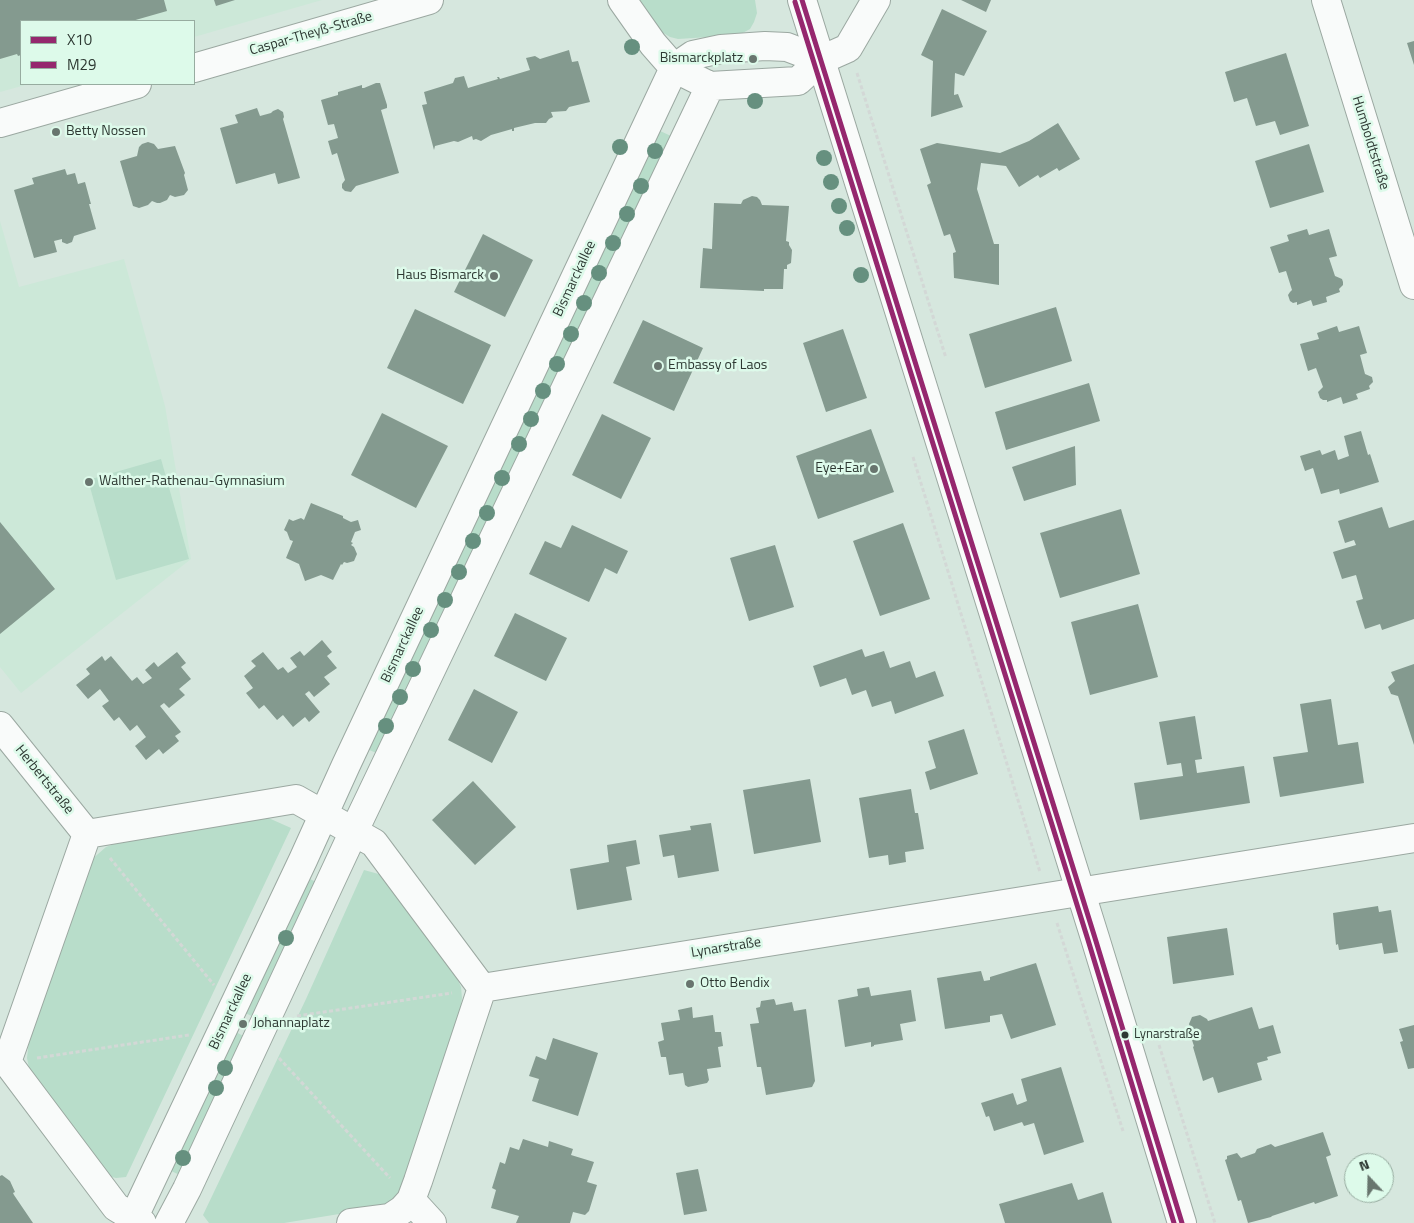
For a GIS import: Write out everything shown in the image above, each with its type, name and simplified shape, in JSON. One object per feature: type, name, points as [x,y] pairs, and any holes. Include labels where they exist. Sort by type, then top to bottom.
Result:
[{"type":"street","name":"Caspar-Theyß-Straße","points":[[195,68],[429,0]]},
{"type":"street","points":[[622,0],[653,44],[674,68],[710,86],[798,81],[821,60],[848,48],[876,0]]},
{"type":"street","points":[[802,0],[1182,1223]]},
{"type":"street","name":"Humboldtstraße","points":[[1326,0],[1414,285]]},
{"type":"street","points":[[674,68],[693,55],[721,49],[765,46],[787,46],[821,60]]},
{"type":"street","name":"Bismarckallee","points":[[135,1222],[674,68]]},
{"type":"street","points":[[0,123],[134,85]]},
{"type":"street","points":[[169,1223],[208,1145],[354,831],[710,86]]},
{"type":"street","name":"Herbertstraße","points":[[0,726],[96,843]]},
{"type":"street","points":[[135,1222],[116,1207],[3,1063],[96,843],[296,799],[374,843],[482,988],[411,1200],[402,1210],[390,1218],[351,1223]]},
{"type":"street","name":"Lynarstraße","points":[[482,988],[1414,838]]},
{"type":"street","points":[[411,1200],[432,1223]]},
{"type":"path","points":[[912,452],[1039,868]]},
{"type":"path","points":[[96,843],[218,990]]},
{"type":"path","points":[[1056,919],[1124,1137]]},
{"type":"path","points":[[293,1017],[482,988]]},
{"type":"path","points":[[34,1058],[197,1034]]},
{"type":"path","points":[[1158,1042],[1215,1223]]},
{"type":"path","points":[[275,1054],[411,1200]]},
{"type":"shaded area","points":[[0,0],[322,0],[195,37],[195,20],[20,20],[20,85],[25,85],[0,92]]},
{"type":"shaded area","points":[[637,0],[755,0],[757,13],[750,29],[739,35],[678,39],[660,31]]},
{"type":"shaded area","points":[[658,130],[671,136],[381,755],[367,749]]},
{"type":"shaded area","name":"Walther-Rathenau-Gymnasium","points":[[0,221],[19,287],[124,259],[165,406],[191,559],[21,693],[0,667]]},
{"type":"shaded area","points":[[161,459],[189,559],[116,580],[88,480]]},
{"type":"shaded area","points":[[264,816],[291,828],[126,1177],[116,1178],[108,1176],[35,1079],[29,1068],[27,1058],[29,1039],[90,861],[106,847],[123,841]]},
{"type":"shaded area","points":[[364,870],[386,876],[453,969],[461,987],[460,1013],[406,1182],[392,1200],[382,1207],[284,1223],[209,1223],[203,1215],[306,999]]},
{"type":"shaded area","points":[[306,877],[320,884],[256,1018],[243,1012]]},
{"type":"shaded area","points":[[234,1031],[247,1038],[182,1176],[169,1170]]},
{"type":"building","points":[[0,0],[164,0],[167,11],[136,20],[20,20],[20,55],[17,54],[0,59]]},
{"type":"building","points":[[214,0],[235,0],[216,6]]},
{"type":"building","points":[[961,0],[991,0],[986,12]]},
{"type":"building","points":[[942,9],[987,31],[964,76],[955,73],[954,95],[958,94],[963,107],[931,117],[933,61],[921,55]]},
{"type":"building","points":[[1414,41],[1414,65],[1407,43]]},
{"type":"building","points":[[569,50],[572,62],[578,61],[590,102],[569,107],[566,111],[551,112],[553,117],[546,123],[535,123],[514,128],[514,131],[512,129],[491,135],[481,141],[473,140],[472,136],[458,142],[454,141],[435,146],[434,150],[422,105],[427,104],[424,92],[453,83],[455,78],[464,76],[468,88],[498,79],[497,77],[500,79],[530,70],[526,58],[535,56],[540,59]]},
{"type":"building","points":[[1286,53],[1309,126],[1280,135],[1275,121],[1256,126],[1247,98],[1234,102],[1225,72]]},
{"type":"building","points":[[380,83],[387,105],[387,108],[381,110],[399,173],[356,186],[351,192],[345,191],[342,188],[345,180],[337,153],[332,155],[328,141],[338,138],[334,124],[328,125],[321,100],[338,95],[338,92],[362,85],[362,88],[364,88]]},
{"type":"building","points":[[257,108],[260,116],[278,109],[283,112],[283,119],[300,178],[278,184],[275,173],[236,184],[220,128],[238,123],[235,115]]},
{"type":"building","points":[[1058,123],[1080,159],[1059,171],[1057,168],[1040,178],[1038,175],[1019,187],[1006,166],[981,163],[977,189],[994,244],[999,244],[999,285],[954,278],[953,253],[956,252],[950,234],[944,236],[927,185],[931,183],[920,149],[937,143],[1000,153],[1029,141]]},
{"type":"building","points":[[148,142],[154,144],[158,149],[175,146],[185,173],[188,190],[184,195],[175,197],[170,195],[167,200],[160,203],[152,201],[148,205],[139,208],[133,206],[120,161],[137,156],[139,147]]},
{"type":"building","points":[[1309,144],[1324,192],[1270,208],[1255,161]]},
{"type":"building","points":[[65,169],[67,175],[75,173],[78,184],[85,182],[96,229],[74,236],[72,242],[67,244],[62,242],[62,239],[54,241],[57,252],[34,258],[14,190],[34,184],[32,178]]},
{"type":"building","points":[[752,196],[757,197],[762,205],[789,206],[786,241],[789,242],[792,250],[791,263],[787,265],[787,269],[784,269],[783,289],[764,289],[764,291],[700,288],[703,248],[712,249],[714,203],[741,204],[743,200]]},
{"type":"building","points":[[1307,229],[1309,235],[1329,229],[1337,256],[1329,258],[1335,276],[1342,279],[1343,282],[1339,289],[1340,292],[1326,297],[1327,302],[1313,306],[1311,300],[1297,305],[1297,302],[1293,303],[1290,301],[1288,295],[1292,290],[1286,271],[1279,273],[1270,247],[1289,241],[1287,235]]},
{"type":"building","name":"Haus Bismarck","points":[[483,234],[533,260],[505,317],[454,292]]},
{"type":"building","points":[[1056,307],[1072,361],[985,388],[969,334]]},
{"type":"building","points":[[415,309],[491,345],[463,404],[387,368]]},
{"type":"building","name":"Embassy of Laos","points":[[643,320],[703,348],[674,411],[613,383]]},
{"type":"building","points":[[1337,326],[1339,332],[1359,326],[1367,353],[1360,355],[1365,374],[1372,377],[1373,382],[1369,386],[1370,389],[1356,394],[1358,399],[1343,404],[1341,397],[1327,402],[1327,400],[1320,398],[1318,392],[1323,387],[1316,368],[1308,371],[1300,344],[1319,339],[1317,333]]},
{"type":"building","points":[[843,329],[867,398],[826,412],[803,343]]},
{"type":"building","points":[[1089,383],[1100,421],[1006,450],[995,412]]},
{"type":"building","points":[[382,413],[448,446],[416,508],[351,475]]},
{"type":"building","points":[[602,414],[651,438],[621,499],[572,475]]},
{"type":"building","points":[[871,429],[894,492],[818,519],[796,456]]},
{"type":"building","points":[[1361,431],[1379,482],[1340,494],[1339,489],[1321,494],[1313,468],[1305,471],[1300,456],[1320,450],[1322,455],[1335,450],[1338,460],[1349,456],[1344,436]]},
{"type":"building","points":[[1075,446],[1076,485],[1024,501],[1012,467]]},
{"type":"building","points":[[311,503],[343,516],[343,518],[351,522],[358,520],[361,530],[355,532],[351,542],[357,554],[354,561],[341,564],[333,580],[321,575],[305,581],[299,564],[286,558],[293,541],[290,540],[287,532],[284,530],[289,519],[293,521],[301,518],[304,520]]},
{"type":"building","points":[[1382,507],[1389,528],[1414,520],[1414,619],[1382,630],[1380,624],[1365,629],[1356,601],[1363,599],[1356,575],[1342,579],[1333,552],[1356,545],[1354,540],[1345,543],[1338,521]]},
{"type":"building","points":[[1121,509],[1140,574],[1060,598],[1040,533]]},
{"type":"building","points":[[0,522],[55,589],[0,634]]},
{"type":"building","points":[[903,523],[930,599],[880,616],[853,541]]},
{"type":"building","points":[[572,525],[628,551],[617,574],[605,568],[589,602],[529,574],[545,541],[561,548]]},
{"type":"building","points":[[775,545],[794,607],[749,621],[730,558]]},
{"type":"building","points":[[1138,604],[1158,677],[1090,695],[1071,622]]},
{"type":"building","points":[[515,613],[567,638],[546,681],[494,656]]},
{"type":"building","points":[[322,640],[332,652],[327,656],[337,668],[324,677],[330,684],[314,697],[309,691],[305,694],[320,712],[309,722],[305,717],[293,727],[283,715],[277,720],[264,705],[259,709],[246,693],[253,688],[244,676],[256,666],[251,661],[263,652],[278,670],[283,667],[288,673],[297,667],[290,658],[300,651],[304,656]]},
{"type":"building","points":[[862,649],[865,657],[884,651],[890,668],[910,661],[916,678],[935,671],[944,696],[895,714],[891,701],[872,707],[866,690],[852,695],[846,678],[820,687],[813,666]]},
{"type":"building","points":[[177,652],[186,663],[181,667],[191,679],[179,689],[185,695],[169,708],[164,703],[160,706],[181,732],[175,736],[179,741],[163,754],[159,749],[146,760],[135,746],[146,737],[137,725],[130,731],[119,717],[114,721],[102,706],[109,701],[100,689],[88,699],[76,685],[90,674],[86,669],[102,656],[105,661],[111,656],[132,681],[137,677],[143,684],[152,678],[145,670],[154,662],[158,667]]},
{"type":"building","points":[[1414,664],[1414,745],[1398,696],[1391,694],[1388,687],[1395,681],[1391,672]]},
{"type":"building","points":[[474,689],[518,712],[492,763],[448,740]]},
{"type":"building","points":[[1331,699],[1338,745],[1358,742],[1364,783],[1280,797],[1273,757],[1308,752],[1300,704]]},
{"type":"building","points":[[1195,716],[1202,759],[1195,760],[1197,773],[1244,766],[1250,803],[1140,820],[1134,783],[1183,776],[1181,763],[1167,765],[1159,722]]},
{"type":"building","points":[[964,729],[978,774],[930,790],[925,772],[936,768],[928,741]]},
{"type":"building","points":[[810,779],[821,842],[754,854],[743,790]]},
{"type":"building","points":[[473,781],[516,827],[475,865],[432,820]]},
{"type":"building","points":[[911,789],[915,813],[918,813],[924,849],[905,852],[906,862],[889,865],[888,855],[869,858],[859,798]]},
{"type":"building","points":[[711,823],[719,871],[678,878],[674,855],[663,857],[659,835],[691,830],[690,826]]},
{"type":"building","points":[[636,840],[640,864],[626,867],[632,900],[577,910],[570,869],[609,862],[607,845]]},
{"type":"building","points":[[1378,906],[1379,912],[1391,910],[1398,952],[1384,954],[1382,943],[1339,950],[1338,944],[1336,945],[1333,913]]},
{"type":"building","points":[[1227,928],[1234,975],[1173,984],[1167,937]]},
{"type":"building","points":[[1036,963],[1056,1025],[1011,1039],[1002,1014],[990,1016],[990,1022],[945,1029],[937,978],[981,971],[984,981],[990,980],[990,977]]},
{"type":"building","points":[[869,987],[871,996],[911,990],[916,1021],[900,1024],[903,1040],[871,1047],[871,1042],[845,1047],[838,1000],[858,996],[857,989]]},
{"type":"building","points":[[774,999],[776,1005],[792,1002],[794,1011],[806,1009],[815,1081],[812,1087],[766,1095],[761,1067],[757,1067],[750,1024],[759,1023],[756,1008],[760,1007],[761,1001]]},
{"type":"building","points":[[692,1007],[693,1018],[713,1015],[715,1032],[721,1032],[723,1046],[718,1047],[721,1067],[707,1069],[709,1080],[707,1083],[688,1087],[685,1085],[683,1073],[669,1075],[666,1057],[661,1057],[658,1042],[664,1040],[661,1023],[680,1020],[678,1010]]},
{"type":"building","points":[[1252,1007],[1259,1029],[1273,1025],[1281,1053],[1267,1057],[1268,1060],[1257,1063],[1262,1080],[1218,1093],[1213,1077],[1203,1081],[1188,1028],[1190,1027],[1189,1024],[1192,1017],[1200,1015],[1208,1021]]},
{"type":"building","points":[[1414,1025],[1414,1068],[1408,1069],[1400,1042],[1403,1041],[1399,1029]]},
{"type":"building","points":[[553,1038],[598,1053],[578,1116],[532,1101],[539,1079],[529,1076],[536,1056],[546,1060]]},
{"type":"building","points":[[1061,1067],[1084,1142],[1044,1155],[1034,1123],[1024,1126],[1022,1122],[994,1131],[989,1116],[986,1117],[981,1103],[1013,1093],[1017,1105],[1027,1101],[1021,1079]]},
{"type":"building","points":[[1323,1132],[1331,1155],[1326,1157],[1338,1196],[1248,1223],[1241,1200],[1238,1201],[1225,1160],[1227,1156],[1237,1153],[1241,1158],[1271,1144],[1275,1147]]},
{"type":"building","points":[[523,1139],[548,1147],[549,1141],[573,1149],[571,1155],[594,1162],[587,1182],[597,1185],[589,1211],[585,1215],[573,1212],[570,1223],[516,1223],[519,1216],[491,1208],[496,1190],[492,1188],[500,1162],[505,1164],[510,1147],[519,1150]]},
{"type":"building","points":[[698,1169],[707,1211],[684,1215],[676,1173]]},
{"type":"building","points":[[2,1175],[10,1181],[15,1192],[13,1193],[14,1195],[33,1223],[0,1223],[0,1176]]},
{"type":"building","points":[[1072,1183],[1078,1200],[1103,1192],[1112,1223],[1005,1223],[999,1204]]},
{"type":"transit line","name":"X10","points":[[802,0],[1182,1223]]},
{"type":"transit line","name":"M29","points":[[795,2],[1088,940],[1174,1223]]},
{"type":"place","name":"Bismarckplatz","points":[[753,59]]},
{"type":"place","name":"Betty Nossen","points":[[56,132]]},
{"type":"place","name":"Haus Bismarck","points":[[494,276]]},
{"type":"place","name":"Embassy of Laos","points":[[658,366]]},
{"type":"place","name":"Eye+Ear","points":[[874,469]]},
{"type":"place","name":"Walther-Rathenau-Gymnasium","points":[[89,482]]},
{"type":"place","name":"Otto Bendix","points":[[690,984]]},
{"type":"place","name":"Johannaplatz","points":[[243,1024]]},
{"type":"place","name":"Lynarstraße","points":[[1125,1035]]}]
